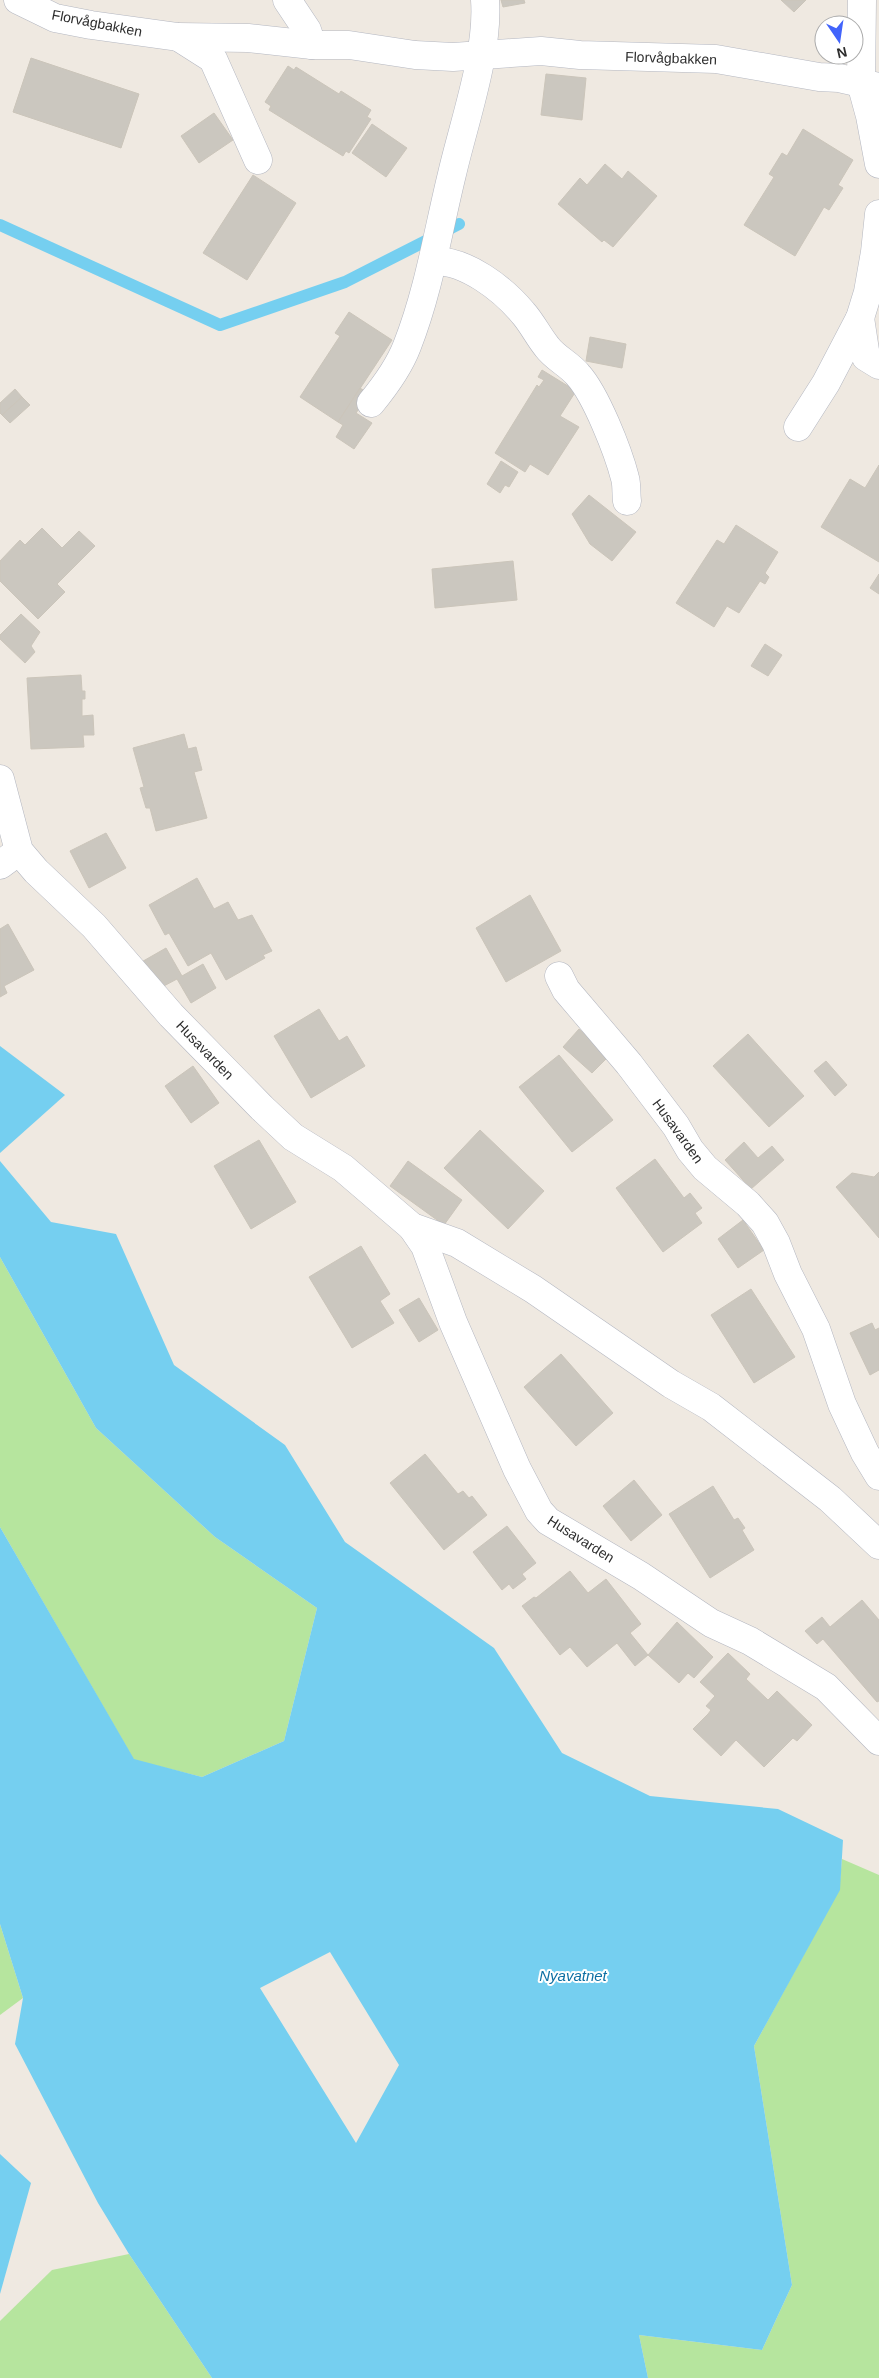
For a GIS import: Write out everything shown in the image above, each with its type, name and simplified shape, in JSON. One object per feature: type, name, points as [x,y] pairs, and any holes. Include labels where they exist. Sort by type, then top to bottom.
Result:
[{"type":"street","name":"Florvågbakken","points":[[18,0],[56,18],[178,38],[248,38],[312,45],[348,45],[453,57],[541,51],[580,55],[716,59],[870,85]]},
{"type":"street","points":[[287,0],[306,30],[312,45]]},
{"type":"street","points":[[371,403],[394,372],[407,346],[433,262],[479,65],[486,16],[485,0]]},
{"type":"street","points":[[862,0],[870,85],[870,116],[879,164]]},
{"type":"street","name":"Florvågbakken","points":[[178,38],[213,59],[258,160]]},
{"type":"street","points":[[798,427],[826,383],[874,295],[875,252],[879,214]]},
{"type":"street","points":[[433,262],[446,262],[474,271],[491,284],[522,312],[548,349],[578,374],[590,391],[611,438],[626,479],[627,501]]},
{"type":"street","points":[[860,318],[866,357],[879,365]]},
{"type":"street","name":"Husavarden","points":[[0,779],[9,858],[36,872],[94,926],[171,1015],[293,1137],[343,1168],[412,1227],[425,1246],[453,1322],[517,1469],[539,1511],[548,1521],[641,1576],[711,1623],[750,1641],[826,1687],[879,1741]]},
{"type":"street","name":"Husavarden","points":[[559,976],[566,990],[629,1064],[705,1168],[748,1204],[765,1223],[816,1330],[842,1404],[879,1476]]},
{"type":"street","name":"Husavarden","points":[[412,1227],[457,1243],[533,1289],[671,1384],[710,1407],[830,1499],[879,1545]]},
{"type":"green space","points":[[0,1257],[96,1428],[215,1537],[317,1608],[284,1741],[202,1777],[134,1760],[0,1527]]},
{"type":"green space","points":[[842,1859],[879,1875],[879,2378],[648,2378],[639,2335],[762,2350],[792,2285],[754,2046],[839,1890]]},
{"type":"green space","points":[[0,1924],[23,1998],[0,2015]]},
{"type":"green space","points":[[129,2254],[212,2378],[0,2378],[0,2321],[52,2270]]},
{"type":"water","points":[[0,1046],[65,1095],[0,1153]]},
{"type":"water","name":"Nyavatnet","points":[[0,1161],[51,1222],[116,1234],[174,1365],[285,1445],[345,1542],[494,1648],[562,1753],[650,1796],[778,1809],[843,1840],[840,1890],[754,2046],[792,2285],[762,2350],[639,2335],[648,2378],[212,2378],[129,2254],[98,2203],[15,2044],[23,1998],[0,1924],[0,1527],[134,1759],[202,1777],[284,1741],[317,1608],[215,1537],[96,1428],[0,1257]],"holes":[[[330,1952],[399,2065],[356,2143],[260,1988]]]},
{"type":"water","points":[[0,2154],[31,2183],[0,2294]]},
{"type":"building","points":[[501,0],[524,0],[525,3],[503,7]]},
{"type":"building","points":[[781,0],[806,0],[794,12]]},
{"type":"building","points":[[31,58],[139,94],[121,148],[13,112]]},
{"type":"building","points":[[288,66],[294,70],[296,67],[339,94],[341,91],[371,110],[367,117],[371,119],[349,153],[346,151],[343,156],[269,110],[271,106],[265,102]]},
{"type":"building","points":[[546,74],[586,78],[582,120],[541,115]]},
{"type":"building","points":[[214,113],[233,140],[199,163],[181,136]]},
{"type":"building","points":[[372,124],[407,148],[386,177],[352,153]]},
{"type":"building","points":[[803,129],[853,160],[838,185],[843,188],[829,210],[824,207],[795,256],[744,225],[774,177],[769,174],[782,153],[787,156]]},
{"type":"building","points":[[605,164],[622,179],[628,171],[657,196],[613,247],[604,240],[602,242],[558,204],[580,178],[587,185]]},
{"type":"building","points":[[253,175],[296,203],[247,280],[203,253]]},
{"type":"building","points":[[349,312],[392,340],[338,422],[300,397],[340,336],[335,333]]},
{"type":"building","points":[[590,337],[626,344],[622,368],[586,361]]},
{"type":"building","points":[[542,370],[576,391],[560,416],[579,427],[548,475],[530,464],[525,472],[495,453],[537,385],[539,387],[544,380],[538,377]]},
{"type":"building","points":[[360,388],[369,394],[356,413],[372,423],[354,449],[336,437],[343,425],[338,422]]},
{"type":"building","points":[[15,389],[22,397],[2,415],[0,413],[0,403]]},
{"type":"building","points":[[22,397],[30,405],[10,423],[2,415]]},
{"type":"building","points":[[501,461],[518,472],[509,487],[505,485],[500,493],[487,484]]},
{"type":"building","points":[[879,465],[879,562],[821,527],[850,479],[865,488]]},
{"type":"building","points":[[589,495],[636,532],[612,561],[590,544],[572,514]]},
{"type":"building","points":[[736,525],[778,552],[765,573],[769,577],[765,584],[760,581],[739,613],[727,606],[714,627],[676,603],[717,540],[724,544]]},
{"type":"building","points":[[42,528],[62,548],[79,531],[95,546],[57,584],[65,592],[38,619],[0,581],[0,561],[20,540],[25,545]]},
{"type":"building","points":[[513,561],[517,600],[435,608],[432,569]]},
{"type":"building","points":[[879,574],[879,594],[870,588]]},
{"type":"building","points":[[21,614],[40,632],[31,646],[35,652],[25,663],[0,639],[0,635]]},
{"type":"building","points":[[765,644],[782,655],[768,676],[751,666]]},
{"type":"building","points":[[81,675],[82,691],[85,691],[85,699],[82,699],[82,716],[93,715],[94,735],[83,735],[84,747],[31,749],[27,678]]},
{"type":"building","points":[[184,734],[188,749],[196,747],[202,770],[194,772],[207,818],[156,831],[150,808],[146,808],[140,788],[144,787],[133,748]]},
{"type":"building","points":[[106,833],[126,868],[89,888],[70,851]]},
{"type":"building","points":[[197,878],[214,909],[228,902],[238,920],[252,915],[272,951],[263,955],[265,958],[226,980],[211,953],[188,966],[169,933],[165,935],[149,905]]},
{"type":"building","points":[[530,895],[561,951],[506,982],[476,928]]},
{"type":"building","points":[[8,924],[34,970],[4,986],[7,993],[0,997],[0,929]]},
{"type":"building","points":[[166,948],[182,976],[203,964],[216,988],[191,1003],[177,979],[160,988],[138,964]]},
{"type":"building","points":[[319,1009],[339,1041],[347,1036],[365,1066],[311,1098],[274,1036]]},
{"type":"building","points":[[579,1029],[609,1056],[592,1073],[563,1047]]},
{"type":"building","points":[[748,1034],[804,1096],[769,1127],[713,1066]]},
{"type":"building","points":[[559,1055],[613,1120],[572,1152],[519,1087]]},
{"type":"building","points":[[826,1061],[847,1085],[835,1096],[814,1071]]},
{"type":"building","points":[[193,1066],[219,1103],[191,1123],[165,1086]]},
{"type":"building","points":[[480,1130],[544,1191],[508,1229],[444,1168]]},
{"type":"building","points":[[259,1140],[296,1202],[251,1229],[214,1166]]},
{"type":"building","points":[[744,1142],[758,1158],[772,1146],[784,1160],[751,1189],[725,1160]]},
{"type":"building","points":[[655,1159],[684,1198],[690,1193],[702,1208],[695,1213],[702,1223],[663,1252],[616,1188]]},
{"type":"building","points":[[408,1161],[462,1200],[444,1225],[390,1186]]},
{"type":"building","points":[[879,1172],[879,1238],[836,1187],[852,1173],[874,1177]]},
{"type":"building","points":[[743,1220],[764,1250],[738,1268],[718,1239]]},
{"type":"building","points":[[361,1246],[390,1294],[380,1301],[394,1323],[352,1348],[309,1277]]},
{"type":"building","points":[[751,1289],[795,1357],[754,1383],[711,1315]]},
{"type":"building","points":[[419,1298],[438,1330],[419,1342],[399,1310]]},
{"type":"building","points":[[872,1323],[875,1330],[879,1328],[879,1370],[870,1375],[850,1333]]},
{"type":"building","points":[[561,1354],[613,1413],[576,1446],[524,1387]]},
{"type":"building","points":[[425,1454],[458,1494],[463,1491],[469,1498],[472,1496],[487,1515],[444,1550],[390,1483]]},
{"type":"building","points":[[634,1480],[662,1515],[631,1541],[603,1506]]},
{"type":"building","points":[[713,1486],[734,1520],[738,1518],[745,1528],[742,1530],[754,1550],[710,1578],[669,1514]]},
{"type":"building","points":[[507,1526],[536,1563],[522,1574],[526,1579],[513,1589],[509,1584],[502,1590],[473,1552]]},
{"type":"building","points":[[570,1571],[588,1593],[606,1579],[641,1624],[630,1633],[648,1655],[635,1666],[617,1643],[587,1667],[570,1647],[560,1655],[522,1606],[534,1597],[536,1598]]},
{"type":"building","points":[[862,1600],[879,1620],[879,1701],[877,1702],[823,1639],[817,1644],[805,1631],[822,1617],[830,1627]]},
{"type":"building","points":[[677,1622],[713,1657],[694,1678],[688,1673],[679,1683],[648,1655]]},
{"type":"building","points":[[728,1653],[750,1674],[746,1679],[768,1700],[777,1691],[812,1725],[797,1741],[793,1738],[764,1767],[736,1740],[721,1756],[693,1729],[711,1710],[706,1706],[715,1696],[700,1682]]},
{"type":"waterway","points":[[0,225],[220,325],[345,282],[459,224]]}]
